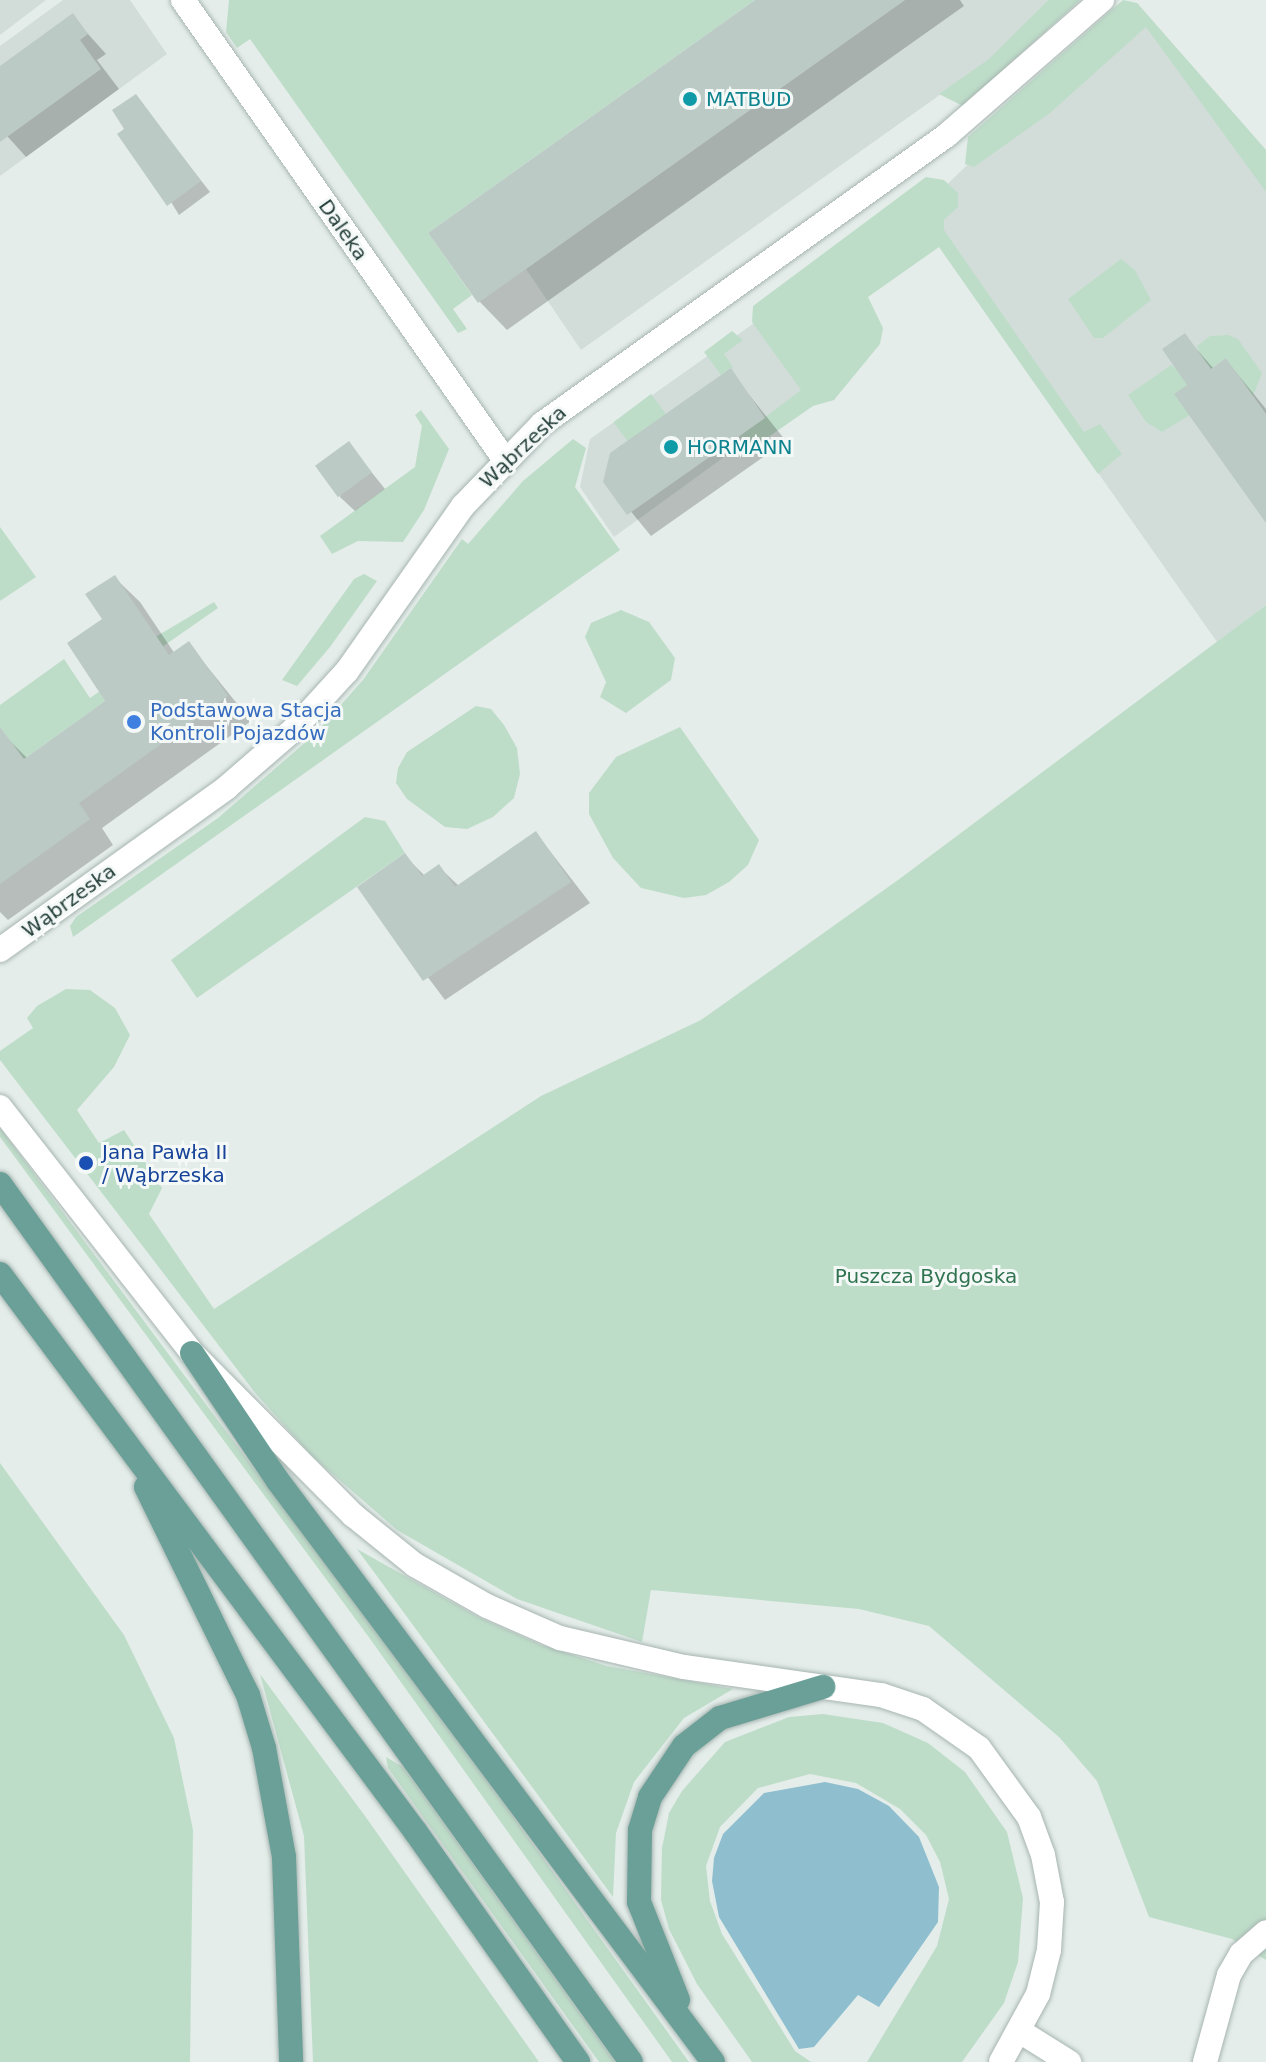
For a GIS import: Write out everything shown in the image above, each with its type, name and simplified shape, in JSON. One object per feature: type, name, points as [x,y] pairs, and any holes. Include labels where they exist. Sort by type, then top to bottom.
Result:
[{"type":"main road","points":[[0,1184],[447,1799],[631,2062]]},
{"type":"main road","points":[[0,1274],[415,1831],[578,2062]]},
{"type":"main road","points":[[192,1353],[288,1494],[713,2062]]},
{"type":"main road","points":[[116,1428],[231,1659],[264,1748],[284,1857],[291,2062]]},
{"type":"main road","points":[[692,2032],[639,1902],[636,1866],[644,1812],[666,1768],[699,1731],[754,1705],[823,1687]]},
{"type":"street","name":"Daleka","points":[[183,0],[505,460]]},
{"type":"street","name":"Wąbrzeska","points":[[0,950],[226,788],[294,729],[347,671],[446,527],[505,460],[588,389],[947,135],[1102,0]]},
{"type":"street","points":[[0,1107],[192,1353],[353,1515],[415,1565],[487,1606],[560,1638],[621,1653],[881,1695],[934,1716],[979,1748],[1019,1797],[1043,1855],[1052,1929],[1046,1970],[1021,2032],[1001,2062]]},
{"type":"street","points":[[1205,2062],[1229,1975],[1241,1954],[1266,1932]]},
{"type":"street","points":[[1021,2032],[1069,2062]]},
{"type":"shaded area","points":[[0,0],[46,0],[0,35]]},
{"type":"shaded area","points":[[63,0],[130,0],[167,54],[0,176],[0,46]]},
{"type":"shaded area","points":[[905,0],[1048,0],[989,60],[581,350],[526,269]]},
{"type":"shaded area","points":[[1137,3],[1266,150],[1266,605],[1217,642],[916,214]]},
{"type":"shaded area","points":[[757,321],[811,394],[614,537],[580,487],[590,439]]},
{"type":"green space","points":[[229,0],[755,0],[428,233],[472,295],[453,309],[467,329],[458,333],[250,39],[237,48],[226,32]]},
{"type":"green space","points":[[1048,0],[1080,0],[963,106],[939,94],[989,59]]},
{"type":"green space","points":[[1123,0],[1137,3],[1266,150],[1266,192],[1146,27],[1050,113],[974,167],[965,164],[968,137]]},
{"type":"green space","points":[[926,177],[944,180],[958,193],[958,207],[944,220],[944,230],[1084,432],[1100,424],[1122,454],[1098,474],[939,247],[868,297],[883,328],[880,344],[834,400],[813,406],[750,450],[740,436],[801,390],[752,322],[753,306]]},
{"type":"green space","points":[[1121,259],[1135,270],[1151,300],[1103,338],[1094,338],[1068,299]]},
{"type":"green space","points":[[732,331],[743,340],[724,354],[733,367],[721,375],[704,352]]},
{"type":"green space","points":[[1228,335],[1238,339],[1262,373],[1253,396],[1226,358],[1205,373],[1197,346],[1210,336]]},
{"type":"green space","points":[[1171,365],[1193,381],[1190,415],[1162,432],[1146,422],[1128,395]]},
{"type":"green space","points":[[651,394],[666,414],[629,442],[613,422]]},
{"type":"green space","points":[[421,410],[449,449],[424,510],[403,542],[358,541],[332,554],[320,536],[415,467],[422,426],[415,415]]},
{"type":"green space","points":[[573,439],[586,448],[575,487],[620,550],[73,937],[70,926],[76,917],[218,818],[315,734],[363,680],[462,539],[468,544],[523,481]]},
{"type":"green space","points":[[0,527],[36,577],[0,601]]},
{"type":"green space","points":[[364,574],[377,581],[330,647],[297,686],[282,680],[354,579]]},
{"type":"green space","points":[[214,602],[218,608],[162,647],[167,657],[0,776],[0,747],[9,740],[0,727],[0,705],[64,659],[90,698],[126,673],[132,651]]},
{"type":"green space","name":"Puszcza Bydgoska","points":[[1266,605],[1266,1960],[1232,1939],[1149,1917],[1097,1781],[1059,1737],[929,1626],[859,1609],[651,1590],[642,1642],[517,1599],[397,1530],[312,1456],[256,1394],[0,1060],[0,1051],[33,1028],[27,1018],[37,1006],[66,989],[90,990],[115,1008],[130,1035],[114,1067],[77,1110],[99,1143],[124,1130],[162,1188],[149,1214],[214,1309],[541,1096],[701,1020],[898,880]]},
{"type":"green space","points":[[621,610],[649,622],[675,658],[671,680],[626,713],[600,697],[606,682],[585,637],[591,623]]},
{"type":"green space","points":[[476,706],[491,709],[517,748],[520,774],[514,798],[493,817],[467,829],[445,827],[407,799],[396,783],[398,768],[407,752]]},
{"type":"green space","points":[[680,727],[759,840],[748,865],[729,882],[706,895],[684,898],[641,888],[613,858],[589,814],[589,793],[616,757]]},
{"type":"green space","points":[[365,817],[385,821],[405,853],[197,998],[171,960]]},
{"type":"green space","points":[[0,1128],[512,1815],[689,2062],[672,2062],[368,1636],[0,1137]]},
{"type":"green space","points":[[0,1463],[124,1635],[174,1738],[193,1830],[190,2062],[0,2062]]},
{"type":"green space","points":[[357,1549],[478,1617],[541,1645],[607,1666],[733,1689],[684,1718],[634,1782],[616,1833],[613,1897]]},
{"type":"green space","points":[[260,1674],[539,2062],[313,2062],[304,1836]]},
{"type":"green space","points":[[823,1714],[883,1723],[928,1743],[965,1772],[1007,1832],[1023,1898],[1018,1962],[1004,2003],[962,2062],[867,2062],[937,1946],[949,1899],[940,1862],[926,1835],[900,1809],[856,1783],[810,1774],[758,1788],[720,1827],[706,1866],[710,1901],[722,1934],[795,2051],[811,2062],[752,2062],[697,1984],[669,1929],[661,1900],[662,1848],[669,1813],[682,1791],[725,1742],[789,1717]]},
{"type":"green space","points":[[386,1757],[403,1767],[615,2062],[599,2062],[388,1768]]},
{"type":"water","points":[[825,1782],[858,1789],[889,1806],[919,1837],[939,1887],[938,1922],[879,2007],[858,1995],[814,2047],[799,2049],[719,1917],[712,1881],[714,1858],[723,1834],[764,1793]]},
{"type":"building","name":"MATBUD","points":[[755,0],[905,0],[478,303],[428,233]]},
{"type":"building","points":[[73,13],[88,34],[80,40],[101,69],[0,142],[0,66]]},
{"type":"building","points":[[136,94],[201,181],[167,206],[117,134],[124,129],[112,110]]},
{"type":"building","points":[[1185,333],[1211,369],[1226,358],[1266,414],[1266,523],[1174,394],[1187,385],[1162,349]]},
{"type":"building","name":"HORMANN","points":[[731,368],[765,418],[627,515],[603,482],[610,453]]},
{"type":"building","points":[[349,441],[372,473],[338,497],[315,466]]},
{"type":"building","points":[[115,575],[169,655],[189,641],[228,696],[79,803],[90,819],[0,884],[0,727],[24,759],[105,701],[67,643],[102,619],[85,594]]},
{"type":"building","points":[[536,831],[571,882],[423,981],[357,887],[405,853],[422,876],[439,864],[455,887]]},
{"type":"place","name":"MATBUD","points":[[690,99]]},
{"type":"place","name":"HORMANN","points":[[671,447]]},
{"type":"place","name":"Podstawowa Stacja Kontroli Pojazdów","points":[[134,722]]},
{"type":"place","name":"Jana Pawła II / Wąbrzeska","points":[[86,1163]]}]
